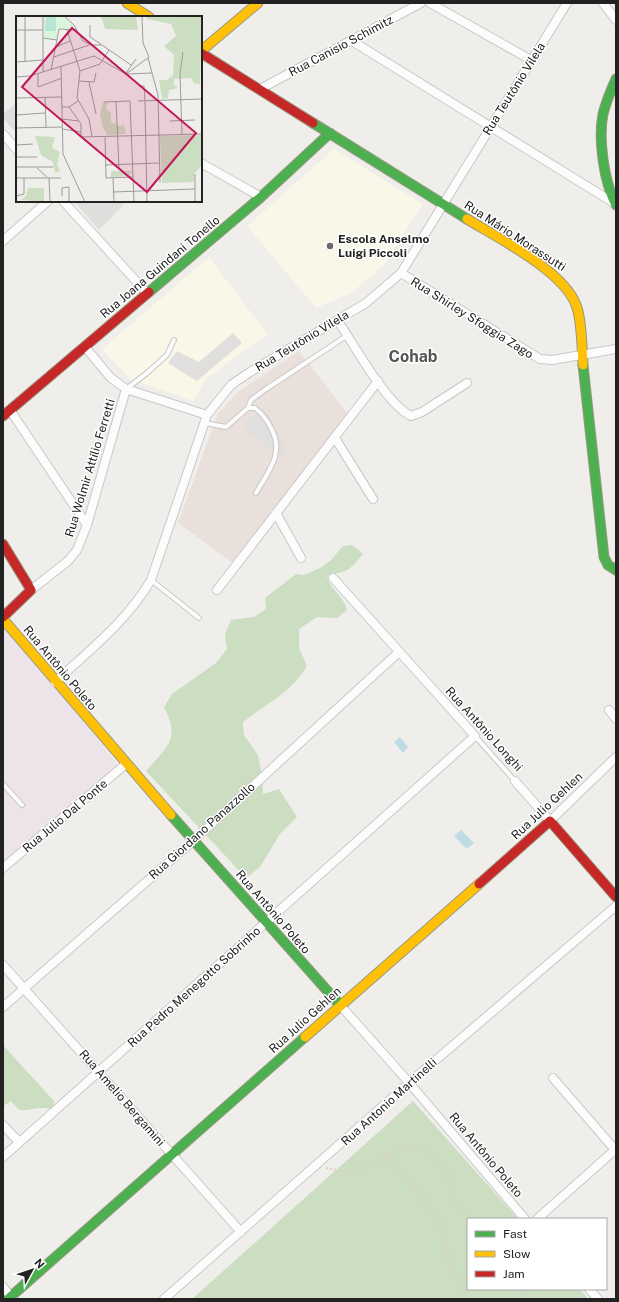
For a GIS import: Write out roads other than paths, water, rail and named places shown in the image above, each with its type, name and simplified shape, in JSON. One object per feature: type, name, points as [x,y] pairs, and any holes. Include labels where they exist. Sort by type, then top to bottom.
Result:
[{"type":"street","points":[[127,3],[147,16]]},
{"type":"street","points":[[202,51],[258,3]]},
{"type":"street","name":"Rua Canisio Schimitz","points":[[260,89],[422,3]]},
{"type":"street","points":[[430,3],[531,60]]},
{"type":"street","name":"Rua Teutônio Vilela","points":[[55,682],[125,618],[151,580],[205,419],[231,385],[366,303],[401,273],[567,3]]},
{"type":"street","points":[[603,3],[616,20]]},
{"type":"street","points":[[352,41],[490,128],[615,204]]},
{"type":"street","name":"Rua Mário Morassutti","points":[[202,53],[542,266],[562,281],[572,292],[577,306],[604,557],[608,565],[616,570]]},
{"type":"street","points":[[615,204],[606,174],[601,122],[605,102],[616,79]]},
{"type":"street","name":"Rua Joana Guindani Tonello","points":[[7,413],[261,197],[330,133]]},
{"type":"street","points":[[3,134],[16,149]]},
{"type":"street","points":[[202,164],[261,197]]},
{"type":"street","points":[[3,241],[47,202]]},
{"type":"street","points":[[64,202],[147,293]]},
{"type":"street","name":"Rua Shirley Sfoggia Zago","points":[[401,273],[540,359],[552,360],[616,349]]},
{"type":"street","points":[[337,320],[395,404],[403,412],[411,416],[422,412],[467,383]]},
{"type":"street","points":[[85,347],[111,378],[126,389],[205,419]]},
{"type":"street","points":[[217,590],[378,381]]},
{"type":"street","name":"Rua Wolmir Attílio Ferretti","points":[[3,618],[31,590],[73,557],[87,525],[126,389]]},
{"type":"street","points":[[7,413],[87,525]]},
{"type":"street","points":[[335,438],[374,499]]},
{"type":"street","points":[[276,513],[301,558]]},
{"type":"street","points":[[3,544],[31,590]]},
{"type":"street","name":"Rua Antônio Longhi","points":[[333,578],[475,736]]},
{"type":"street","name":"Rua Antônio Poleto","points":[[3,618],[55,682],[126,764],[409,1083],[524,1218]]},
{"type":"street","name":"Rua Giordano Panazzollo","points":[[3,1007],[194,840],[399,652]]},
{"type":"street","points":[[608,710],[616,719]]},
{"type":"street","name":"Rua Pedro Menegotto Sobrinho","points":[[3,1157],[475,736]]},
{"type":"street","name":"Rua Julio Gehlen","points":[[11,1298],[340,1005],[550,821],[616,757]]},
{"type":"street","name":"Rua Julio Dal Ponte","points":[[3,868],[126,764]]},
{"type":"street","name":"Rua Antônio Longhi","points":[[515,781],[616,897]]},
{"type":"street","name":"Rua Antonio Martinelli","points":[[164,1299],[317,1166],[409,1083],[616,906]]},
{"type":"street","name":"Rua Amelio Bergamini","points":[[3,965],[100,1072],[241,1232]]},
{"type":"street","points":[[538,1218],[616,1150],[553,1078]]},
{"type":"street","points":[[3,1125],[19,1142]]},
{"type":"street","points":[[3,1287],[11,1298]]},
{"type":"street","points":[[590,1290],[598,1299]]},
{"type":"lane","points":[[205,419],[226,427],[248,408],[251,400],[348,335]]},
{"type":"lane","points":[[126,389],[147,373],[167,354],[174,340]]},
{"type":"lane","points":[[248,408],[255,408],[262,413],[277,440],[276,458],[256,493]]},
{"type":"lane","points":[[151,580],[199,618]]},
{"type":"lane","name":"Rua Antônio Longhi","points":[[475,736],[515,781]]},
{"type":"lane","points":[[3,784],[22,806]]},
{"type":"water","points":[[400,737],[408,747],[403,753],[394,742]]},
{"type":"water","points":[[461,830],[474,843],[467,849],[454,836]]},
{"type":"place","name":"Escola Anselmo Luigi Piccoli","points":[[330,246]]},
{"type":"district","name":"Cohab","points":[[413,356]]}]
